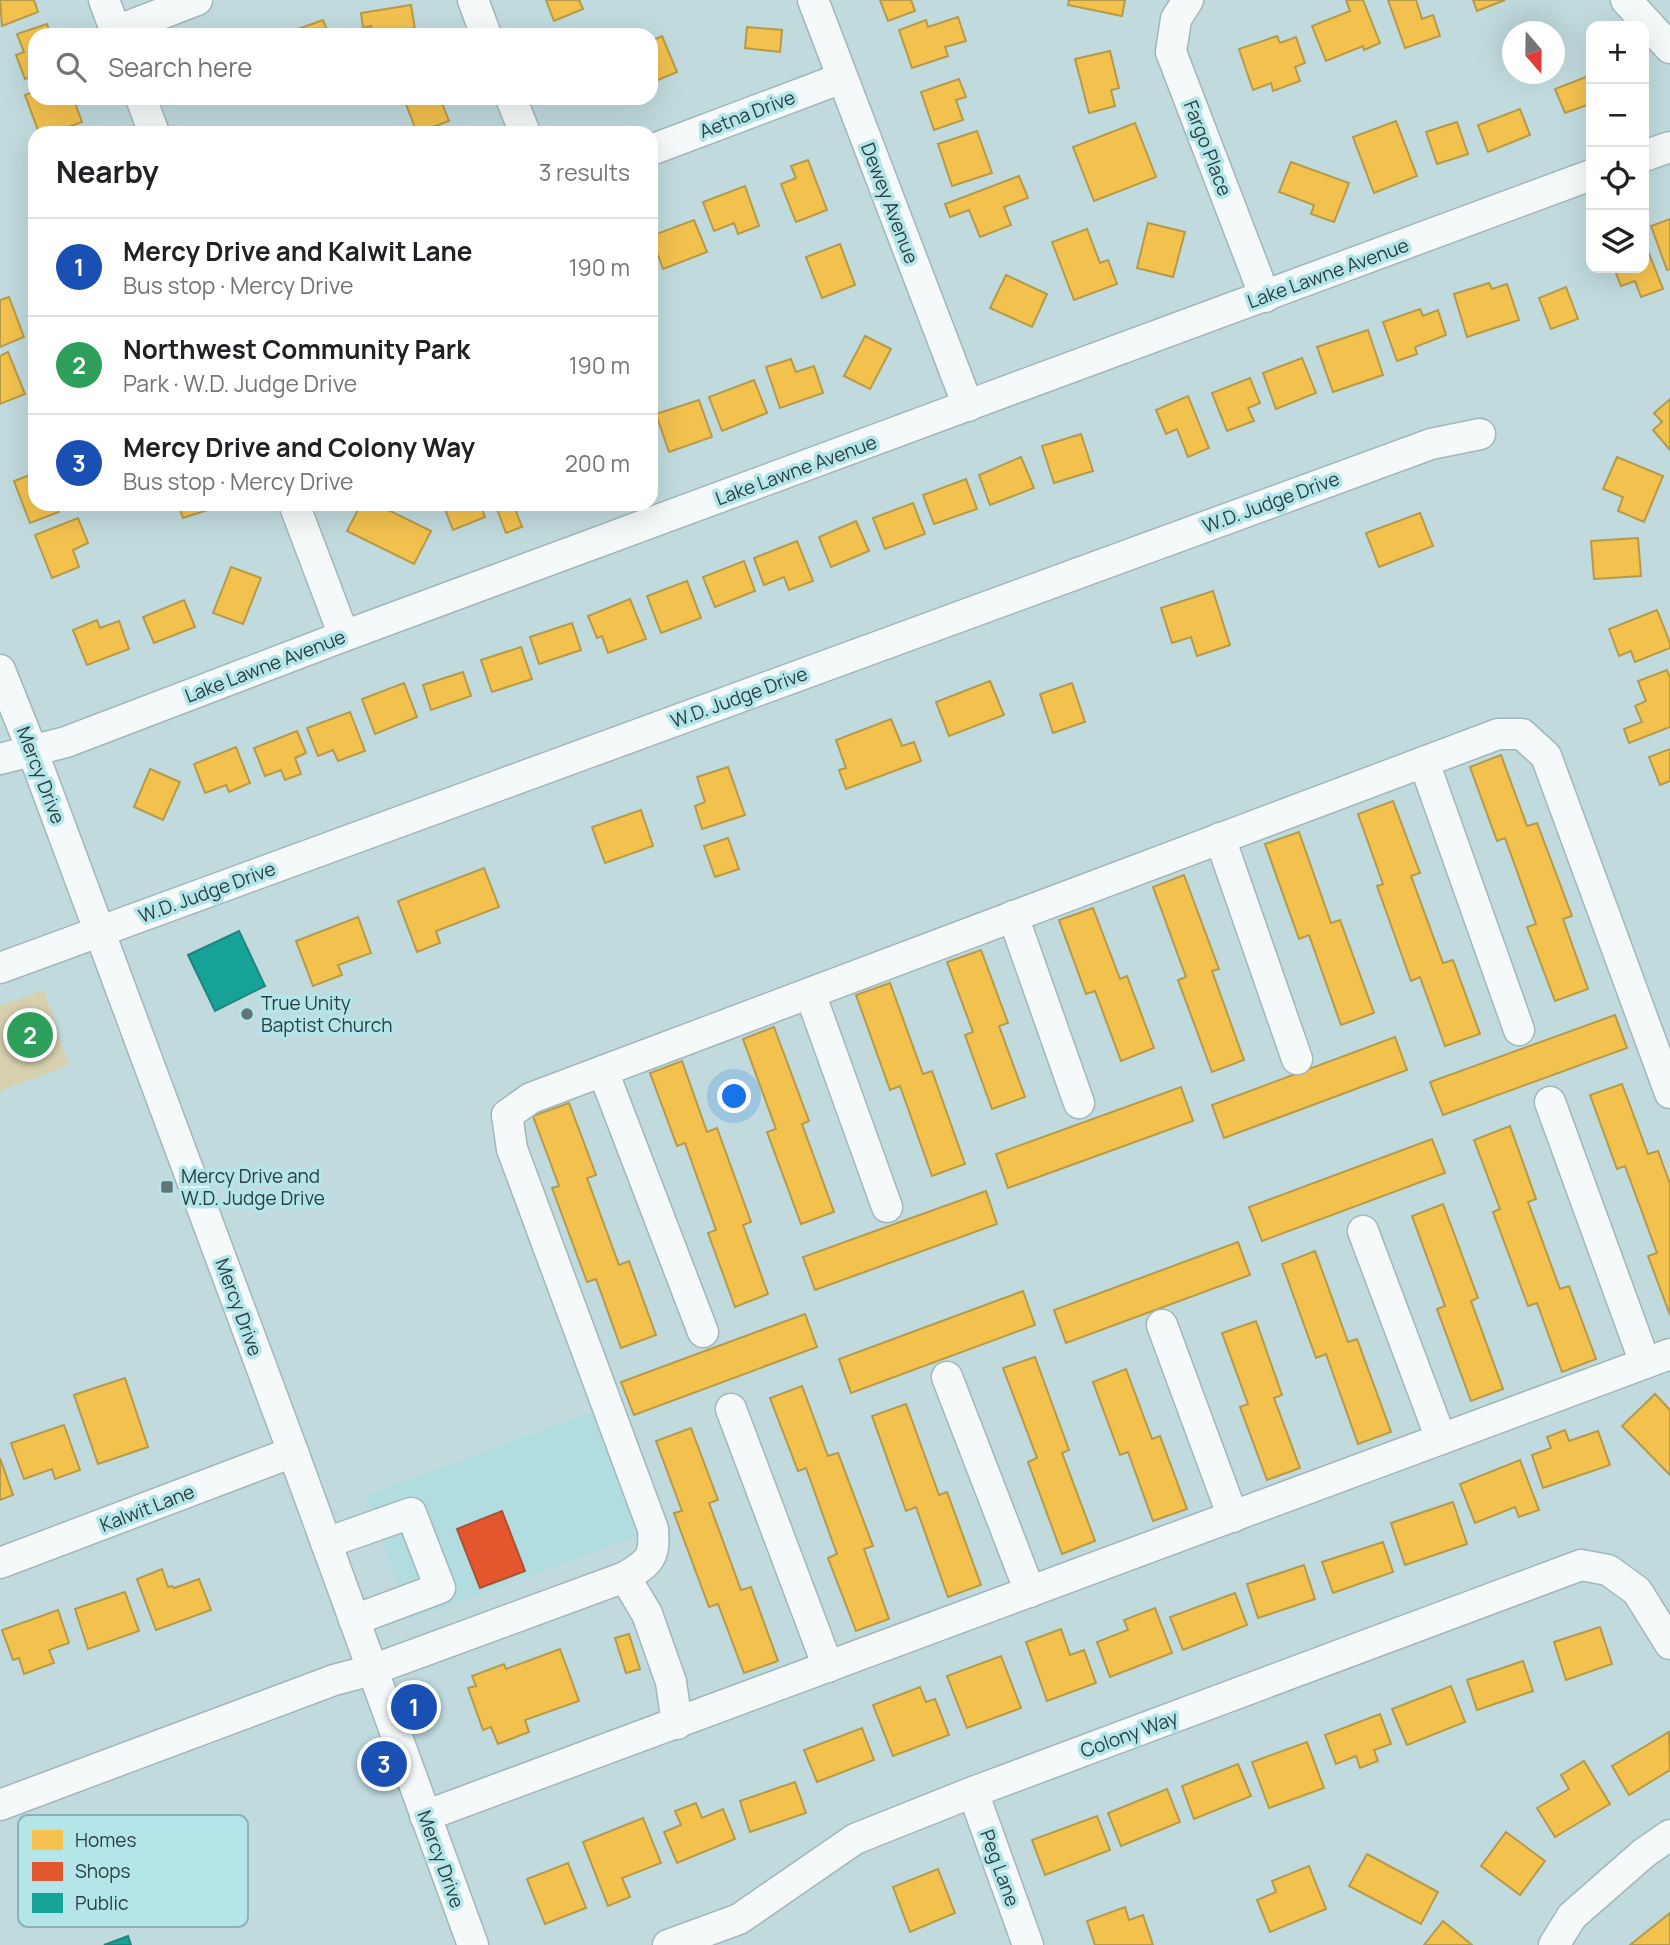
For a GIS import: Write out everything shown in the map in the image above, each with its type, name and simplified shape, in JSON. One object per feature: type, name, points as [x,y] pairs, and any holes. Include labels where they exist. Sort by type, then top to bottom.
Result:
[{"type":"street","points":[[104,0],[115,28]]},
{"type":"street","points":[[129,28],[197,0]]},
{"type":"street","points":[[473,0],[483,28]]},
{"type":"street","name":"Dewey Avenue","points":[[813,0],[968,406]]},
{"type":"street","name":"Fargo Place","points":[[1188,0],[1176,19],[1171,52],[1265,297]]},
{"type":"street","points":[[1626,0],[1670,48]]},
{"type":"street","name":"Aetna Drive","points":[[658,147],[842,78]]},
{"type":"street","points":[[144,105],[151,126]]},
{"type":"street","points":[[514,105],[522,126]]},
{"type":"street","points":[[1649,154],[1670,147]]},
{"type":"street","name":"Lake Lawne Avenue","points":[[0,759],[66,742],[344,636],[1586,177]]},
{"type":"street","name":"W.D. Judge Drive","points":[[0,968],[1431,444],[1480,434]]},
{"type":"street","points":[[297,511],[344,636]]},
{"type":"street","name":"Mercy Drive","points":[[0,670],[293,1452],[473,1945]]},
{"type":"street","points":[[0,1805],[334,1680],[372,1670],[625,1577],[646,1564],[654,1550],[653,1529],[512,1149],[507,1115],[531,1098],[1498,734],[1522,734],[1546,757],[1670,1093]]},
{"type":"street","points":[[1424,762],[1519,1030]]},
{"type":"street","points":[[1220,838],[1297,1059]]},
{"type":"street","points":[[1013,916],[1080,1103]]},
{"type":"street","points":[[810,993],[887,1207]]},
{"type":"street","points":[[603,1070],[703,1332]]},
{"type":"street","points":[[425,1816],[1657,1359],[1549,1102]]},
{"type":"street","points":[[1363,1231],[1441,1439]]},
{"type":"street","points":[[1162,1325],[1233,1517]]},
{"type":"street","points":[[947,1377],[1030,1592]]},
{"type":"street","points":[[731,1409],[828,1667]]},
{"type":"street","name":"Kalwit Lane","points":[[0,1563],[293,1452]]},
{"type":"street","points":[[326,1543],[411,1513],[440,1588],[354,1620]]},
{"type":"street","name":"Colony Way","points":[[668,1945],[739,1919],[855,1839],[973,1792],[1581,1565],[1608,1570],[1637,1591],[1670,1644]]},
{"type":"street","points":[[625,1577],[647,1614],[671,1682],[677,1724]]},
{"type":"street","name":"Peg Lane","points":[[973,1792],[1027,1945]]},
{"type":"street","points":[[1554,1945],[1572,1916],[1644,1853],[1670,1835]]},
{"type":"shaded area","points":[[44,990],[69,1065],[0,1091],[0,1006]]},
{"type":"shaded area","points":[[592,1412],[640,1535],[411,1619],[366,1496]]},
{"type":"building: Homes","points":[[0,0],[34,0],[38,12],[2,26]]},
{"type":"building: Homes","points":[[546,0],[579,0],[583,9],[554,21]]},
{"type":"building: Homes","points":[[880,0],[911,0],[915,11],[888,21]]},
{"type":"building: Homes","points":[[1069,0],[1125,0],[1122,16],[1068,5]]},
{"type":"building: Homes","points":[[1346,0],[1363,0],[1380,43],[1364,50],[1363,46],[1326,61],[1312,26],[1350,11]]},
{"type":"building: Homes","points":[[1388,0],[1416,0],[1422,19],[1433,15],[1440,36],[1405,48]]},
{"type":"building: Homes","points":[[1473,0],[1505,0],[1477,11]]},
{"type":"building: Homes","points":[[411,5],[415,28],[363,28],[361,13]]},
{"type":"building: Homes","points":[[958,17],[966,41],[945,47],[948,56],[912,68],[899,30],[926,20],[928,27]]},
{"type":"building: Homes","points":[[323,20],[326,28],[301,28]]},
{"type":"building: Homes","points":[[747,27],[782,30],[780,52],[745,48]]},
{"type":"building: Homes","points":[[28,30],[28,78],[25,79],[16,55],[24,52],[17,34]]},
{"type":"building: Homes","points":[[662,36],[677,72],[658,80],[658,38]]},
{"type":"building: Homes","points":[[1277,36],[1280,43],[1296,37],[1305,63],[1295,67],[1300,81],[1273,91],[1271,83],[1253,90],[1239,49]]},
{"type":"building: Homes","points":[[1110,51],[1119,88],[1111,90],[1115,106],[1089,113],[1075,59]]},
{"type":"building: Homes","points":[[1586,77],[1586,105],[1565,113],[1555,89]]},
{"type":"building: Homes","points":[[959,79],[966,97],[956,100],[963,120],[934,130],[921,92]]},
{"type":"building: Homes","points":[[29,105],[76,105],[82,122],[71,126],[36,126]]},
{"type":"building: Homes","points":[[406,105],[443,105],[449,121],[436,126],[414,126]]},
{"type":"building: Homes","points":[[1520,109],[1530,135],[1488,152],[1478,125]]},
{"type":"building: Homes","points":[[1396,121],[1417,176],[1374,193],[1353,137]]},
{"type":"building: Homes","points":[[1457,122],[1468,154],[1437,164],[1426,132]]},
{"type":"building: Homes","points":[[1135,123],[1156,177],[1094,201],[1073,147]]},
{"type":"building: Homes","points":[[977,131],[992,173],[952,186],[938,144]]},
{"type":"building: Homes","points":[[808,160],[827,210],[796,222],[781,184],[796,178],[791,166]]},
{"type":"building: Homes","points":[[1291,162],[1349,183],[1334,222],[1311,214],[1314,205],[1279,192]]},
{"type":"building: Homes","points":[[1019,176],[1028,198],[1004,207],[1011,225],[980,237],[969,210],[950,217],[945,204]]},
{"type":"building: Homes","points":[[745,186],[759,226],[738,234],[734,223],[714,231],[703,202]]},
{"type":"building: Homes","points":[[1670,219],[1670,269],[1667,270],[1651,226]]},
{"type":"building: Homes","points":[[694,220],[707,252],[663,269],[658,255],[658,233]]},
{"type":"building: Homes","points":[[1148,223],[1185,232],[1173,277],[1137,268]]},
{"type":"building: Homes","points":[[1087,229],[1100,263],[1108,260],[1117,284],[1074,300],[1052,242]]},
{"type":"building: Homes","points":[[840,244],[855,285],[822,298],[806,257]]},
{"type":"building: Homes","points":[[1649,254],[1663,289],[1641,297],[1635,281],[1621,286],[1616,273],[1649,273]]},
{"type":"building: Homes","points":[[1006,275],[1047,294],[1032,327],[990,308]]},
{"type":"building: Homes","points":[[1489,283],[1492,289],[1507,284],[1519,320],[1467,337],[1454,294]]},
{"type":"building: Homes","points":[[1566,287],[1578,319],[1551,329],[1539,298]]},
{"type":"building: Homes","points":[[9,297],[24,337],[0,347],[0,300]]},
{"type":"building: Homes","points":[[1420,309],[1423,316],[1438,310],[1446,335],[1415,347],[1417,354],[1397,361],[1383,322]]},
{"type":"building: Homes","points":[[1368,330],[1383,375],[1333,392],[1317,347]]},
{"type":"building: Homes","points":[[865,336],[891,349],[870,389],[844,376]]},
{"type":"building: Homes","points":[[8,352],[25,394],[0,404],[0,356]]},
{"type":"building: Homes","points":[[1302,358],[1316,393],[1276,409],[1263,373]]},
{"type":"building: Homes","points":[[791,359],[796,372],[814,366],[823,393],[780,408],[766,367]]},
{"type":"building: Homes","points":[[1250,378],[1260,403],[1248,408],[1254,421],[1227,431],[1212,393]]},
{"type":"building: Homes","points":[[754,380],[767,413],[722,431],[709,397]]},
{"type":"building: Homes","points":[[1188,396],[1209,448],[1188,457],[1177,429],[1166,434],[1156,410]]},
{"type":"building: Homes","points":[[1670,399],[1670,450],[1653,430],[1662,422],[1654,413]]},
{"type":"building: Homes","points":[[699,400],[712,437],[669,452],[658,413]]},
{"type":"building: Homes","points":[[1081,434],[1093,471],[1054,483],[1042,446]]},
{"type":"building: Homes","points":[[1021,457],[1034,488],[990,505],[979,475]]},
{"type":"building: Homes","points":[[1617,457],[1663,476],[1644,522],[1618,511],[1623,497],[1603,489]]},
{"type":"building: Homes","points":[[28,476],[28,511],[59,512],[30,523],[14,481]]},
{"type":"building: Homes","points":[[966,479],[977,509],[934,524],[923,495]]},
{"type":"building: Homes","points":[[913,503],[925,534],[885,549],[873,518]]},
{"type":"building: Homes","points":[[180,511],[205,511],[183,518]]},
{"type":"building: Homes","points":[[357,511],[390,511],[431,531],[414,564],[347,531]]},
{"type":"building: Homes","points":[[446,511],[483,511],[485,517],[453,530]]},
{"type":"building: Homes","points":[[498,511],[516,511],[522,527],[506,533]]},
{"type":"building: Homes","points":[[1420,513],[1433,546],[1379,567],[1366,533]]},
{"type":"building: Homes","points":[[78,518],[88,543],[73,550],[79,567],[52,578],[35,535]]},
{"type":"building: Homes","points":[[856,521],[869,551],[831,567],[819,537]]},
{"type":"building: Homes","points":[[1638,538],[1641,576],[1594,579],[1591,541]]},
{"type":"building: Homes","points":[[797,541],[813,581],[789,590],[784,577],[764,585],[754,558]]},
{"type":"building: Homes","points":[[744,561],[755,591],[715,607],[703,577]]},
{"type":"building: Homes","points":[[231,567],[261,578],[243,624],[213,613]]},
{"type":"building: Homes","points":[[687,581],[701,618],[661,633],[647,596]]},
{"type":"building: Homes","points":[[1213,591],[1230,645],[1197,656],[1191,637],[1172,643],[1161,608]]},
{"type":"building: Homes","points":[[630,599],[646,639],[608,653],[602,636],[597,638],[588,616]]},
{"type":"building: Homes","points":[[184,600],[195,627],[154,643],[143,617]]},
{"type":"building: Homes","points":[[1657,610],[1670,648],[1635,662],[1631,651],[1619,656],[1609,629]]},
{"type":"building: Homes","points":[[97,620],[100,628],[119,621],[129,649],[87,665],[73,630]]},
{"type":"building: Homes","points":[[572,623],[581,650],[539,664],[530,637]]},
{"type":"building: Homes","points":[[521,647],[532,679],[492,692],[481,660]]},
{"type":"building: Homes","points":[[1667,670],[1670,678],[1670,727],[1629,743],[1624,729],[1642,722],[1635,706],[1646,701],[1638,681]]},
{"type":"building: Homes","points":[[463,672],[471,696],[431,710],[423,685]]},
{"type":"building: Homes","points":[[990,681],[1004,715],[949,736],[936,702]]},
{"type":"building: Homes","points":[[404,683],[417,717],[375,734],[362,699]]},
{"type":"building: Homes","points":[[1072,683],[1085,722],[1053,733],[1040,694]]},
{"type":"building: Homes","points":[[350,712],[365,751],[338,761],[333,750],[318,756],[307,728]]},
{"type":"building: Homes","points":[[891,719],[902,746],[914,742],[921,761],[846,789],[839,770],[846,768],[836,740]]},
{"type":"building: Homes","points":[[297,731],[306,753],[295,758],[301,774],[285,780],[281,770],[265,776],[254,748]]},
{"type":"building: Homes","points":[[236,747],[250,783],[229,792],[226,785],[205,793],[194,764]]},
{"type":"building: Homes","points":[[1670,749],[1670,781],[1660,785],[1649,757]]},
{"type":"building: Homes","points":[[1501,755],[1527,826],[1537,823],[1572,916],[1563,919],[1588,989],[1555,1001],[1527,927],[1536,924],[1505,838],[1497,841],[1470,767]]},
{"type":"building: Homes","points":[[728,767],[745,815],[702,829],[695,806],[705,802],[697,777]]},
{"type":"building: Homes","points":[[150,769],[180,782],[163,820],[134,807]]},
{"type":"building: Homes","points":[[1393,801],[1420,873],[1411,876],[1443,963],[1453,960],[1480,1034],[1445,1046],[1420,977],[1411,981],[1377,886],[1383,884],[1358,814]]},
{"type":"building: Homes","points":[[641,810],[653,846],[605,863],[592,827]]},
{"type":"building: Homes","points":[[1299,832],[1331,923],[1340,920],[1374,1013],[1341,1025],[1309,935],[1299,939],[1265,844]]},
{"type":"building: Homes","points":[[728,838],[739,869],[715,877],[704,846]]},
{"type":"building: Homes","points":[[484,868],[499,907],[436,931],[440,943],[417,952],[398,901]]},
{"type":"building: Homes","points":[[1184,875],[1219,969],[1212,971],[1244,1060],[1212,1072],[1178,980],[1186,977],[1153,887]]},
{"type":"building: Homes","points":[[1093,908],[1120,979],[1127,976],[1154,1048],[1121,1061],[1095,991],[1086,994],[1059,920]]},
{"type":"building: Homes","points":[[358,917],[371,953],[338,965],[342,975],[313,986],[296,941]]},
{"type":"building: Homes","points":[[981,950],[1008,1023],[999,1026],[1025,1097],[992,1109],[965,1035],[973,1032],[947,962]]},
{"type":"building: Homes","points":[[890,983],[923,1074],[932,1071],[965,1164],[932,1176],[900,1086],[890,1090],[856,995]]},
{"type":"building: Homes","points":[[1615,1015],[1627,1048],[1443,1115],[1430,1082]]},
{"type":"building: Homes","points":[[774,1027],[809,1121],[802,1124],[834,1212],[801,1224],[767,1132],[776,1129],[743,1039]]},
{"type":"building: Homes","points":[[1395,1037],[1407,1070],[1224,1138],[1212,1105]]},
{"type":"building: Homes","points":[[682,1061],[707,1132],[717,1128],[751,1222],[743,1225],[768,1294],[735,1307],[708,1233],[716,1230],[685,1143],[677,1146],[650,1073]]},
{"type":"building: Homes","points":[[1622,1084],[1648,1154],[1658,1151],[1670,1184],[1670,1315],[1648,1256],[1657,1253],[1625,1166],[1617,1169],[1590,1095]]},
{"type":"building: Homes","points":[[1181,1087],[1193,1121],[1008,1188],[996,1154]]},
{"type":"building: Homes","points":[[569,1103],[596,1175],[587,1178],[619,1265],[629,1261],[656,1335],[621,1348],[596,1279],[587,1282],[552,1188],[559,1186],[533,1116]]},
{"type":"building: Homes","points":[[1510,1126],[1536,1199],[1528,1202],[1560,1289],[1569,1286],[1596,1359],[1562,1372],[1537,1303],[1528,1306],[1493,1212],[1500,1209],[1474,1140]]},
{"type":"building: Homes","points":[[1432,1139],[1445,1173],[1262,1241],[1249,1207]]},
{"type":"building: Homes","points":[[986,1191],[997,1224],[815,1290],[803,1257]]},
{"type":"building: Homes","points":[[1443,1204],[1478,1298],[1471,1301],[1503,1389],[1471,1401],[1437,1309],[1445,1306],[1412,1216]]},
{"type":"building: Homes","points":[[1238,1242],[1250,1275],[1066,1343],[1054,1310]]},
{"type":"building: Homes","points":[[1315,1251],[1348,1342],[1357,1339],[1391,1432],[1358,1444],[1326,1354],[1316,1358],[1282,1264]]},
{"type":"building: Homes","points":[[1023,1291],[1035,1325],[851,1393],[839,1359]]},
{"type":"building: Homes","points":[[805,1314],[817,1347],[634,1415],[621,1382]]},
{"type":"building: Homes","points":[[1256,1321],[1282,1395],[1274,1398],[1300,1468],[1267,1480],[1240,1407],[1248,1404],[1222,1333]]},
{"type":"building: Homes","points":[[1035,1357],[1069,1450],[1062,1453],[1095,1541],[1062,1554],[1028,1462],[1037,1458],[1003,1368]]},
{"type":"building: Homes","points":[[1126,1369],[1152,1439],[1160,1436],[1187,1509],[1153,1521],[1128,1452],[1120,1455],[1093,1382]]},
{"type":"building: Homes","points":[[125,1378],[148,1447],[98,1464],[74,1395]]},
{"type":"building: Homes","points":[[802,1386],[828,1456],[838,1453],[873,1546],[864,1549],[889,1619],[856,1631],[828,1558],[837,1554],[806,1468],[798,1471],[770,1398]]},
{"type":"building: Homes","points":[[1655,1394],[1670,1410],[1670,1475],[1622,1426]]},
{"type":"building: Homes","points":[[906,1404],[939,1495],[947,1492],[981,1585],[948,1597],[916,1507],[906,1511],[872,1416]]},
{"type":"building: Homes","points":[[64,1425],[80,1470],[55,1479],[52,1469],[24,1479],[11,1443]]},
{"type":"building: Homes","points":[[691,1428],[718,1500],[709,1503],[741,1590],[751,1587],[778,1661],[744,1673],[718,1604],[709,1607],[674,1513],[682,1511],[656,1441]]},
{"type":"building: Homes","points":[[1565,1430],[1569,1441],[1598,1431],[1610,1465],[1543,1488],[1532,1455],[1551,1448],[1547,1437]]},
{"type":"building: Homes","points":[[0,1458],[13,1495],[0,1500]]},
{"type":"building: Homes","points":[[1520,1460],[1539,1510],[1519,1517],[1515,1507],[1475,1523],[1460,1484]]},
{"type":"building: Homes","points":[[1453,1502],[1467,1544],[1405,1565],[1391,1523]]},
{"type":"building: Homes","points":[[1383,1542],[1393,1572],[1333,1593],[1322,1562]]},
{"type":"building: Homes","points":[[1304,1565],[1315,1599],[1258,1618],[1247,1584]]},
{"type":"building: Homes","points":[[162,1569],[168,1587],[174,1588],[199,1579],[211,1610],[156,1630],[137,1579]]},
{"type":"building: Homes","points":[[125,1592],[139,1631],[88,1649],[75,1609]]},
{"type":"building: Homes","points":[[1235,1593],[1247,1625],[1183,1650],[1170,1617]]},
{"type":"building: Homes","points":[[1155,1608],[1172,1653],[1110,1677],[1097,1642],[1128,1630],[1124,1620]]},
{"type":"building: Homes","points":[[58,1610],[69,1643],[49,1650],[54,1663],[24,1674],[19,1658],[13,1660],[2,1630]]},
{"type":"building: Homes","points":[[1600,1627],[1612,1664],[1566,1680],[1554,1642]]},
{"type":"building: Homes","points":[[1061,1629],[1070,1655],[1084,1650],[1096,1683],[1047,1701],[1026,1642]]},
{"type":"building: Homes","points":[[629,1634],[640,1669],[626,1673],[615,1638]]},
{"type":"building: Homes","points":[[560,1649],[579,1701],[525,1720],[529,1732],[498,1744],[491,1727],[483,1730],[468,1688],[476,1686],[472,1676],[504,1664],[506,1669]]},
{"type":"building: Homes","points":[[1001,1656],[1021,1708],[967,1728],[947,1676]]},
{"type":"building: Homes","points":[[1523,1661],[1533,1691],[1477,1710],[1467,1680]]},
{"type":"building: Homes","points":[[1451,1686],[1465,1722],[1407,1745],[1392,1709]]},
{"type":"building: Homes","points":[[920,1687],[926,1702],[935,1699],[949,1735],[893,1756],[873,1705]]},
{"type":"building: Homes","points":[[1380,1714],[1391,1744],[1374,1750],[1378,1761],[1360,1768],[1356,1756],[1336,1764],[1325,1735]]},
{"type":"building: Homes","points":[[862,1728],[874,1760],[817,1782],[804,1750]]},
{"type":"building: Homes","points":[[1669,1732],[1670,1770],[1629,1795],[1612,1766]]},
{"type":"building: Homes","points":[[1307,1742],[1324,1788],[1269,1808],[1252,1762]]},
{"type":"building: Homes","points":[[1584,1761],[1610,1804],[1555,1837],[1537,1808],[1569,1789],[1561,1775]]},
{"type":"building: Homes","points":[[1238,1764],[1251,1796],[1194,1819],[1182,1786]]},
{"type":"building: Homes","points":[[795,1782],[806,1813],[750,1832],[740,1801]]},
{"type":"building: Homes","points":[[1167,1789],[1180,1822],[1121,1846],[1108,1813]]},
{"type":"building: Homes","points":[[696,1803],[702,1818],[723,1809],[735,1839],[677,1863],[664,1832],[681,1825],[675,1811]]},
{"type":"building: Homes","points":[[1097,1816],[1110,1850],[1045,1875],[1032,1840]]},
{"type":"building: Homes","points":[[643,1818],[661,1863],[622,1878],[630,1897],[608,1906],[583,1842]]},
{"type":"building: Homes","points":[[1506,1832],[1545,1861],[1520,1895],[1481,1866]]},
{"type":"building: Homes","points":[[1367,1854],[1438,1892],[1421,1924],[1349,1886]]},
{"type":"building: Homes","points":[[568,1863],[586,1908],[545,1924],[527,1879]]},
{"type":"building: Homes","points":[[1309,1866],[1326,1909],[1270,1932],[1257,1900],[1276,1892],[1272,1881]]},
{"type":"building: Homes","points":[[938,1869],[955,1913],[910,1932],[893,1887]]},
{"type":"building: Homes","points":[[1125,1907],[1129,1920],[1143,1915],[1153,1945],[1095,1945],[1087,1921]]},
{"type":"building: Homes","points":[[1670,1913],[1670,1945],[1630,1945]]},
{"type":"building: Homes","points":[[1443,1921],[1472,1945],[1424,1945]]},
{"type":"building: Shops","points":[[502,1511],[525,1571],[480,1588],[457,1529]]},
{"type":"building: Public","points":[[239,931],[265,986],[215,1011],[188,955]]},
{"type":"building: Public","points":[[128,1936],[131,1945],[104,1945]]},
{"type":"place","name":"True Unity Baptist Church","points":[[247,1014]]},
{"type":"place","name":"Northwest Community Park","points":[[30,1035]]},
{"type":"place","name":"Mercy Drive and W.D. Judge Drive","points":[[167,1187]]},
{"type":"place","name":"Mercy Drive and Kalwit Lane","points":[[414,1707]]},
{"type":"place","name":"Mercy Drive and Colony Way","points":[[384,1764]]}]
